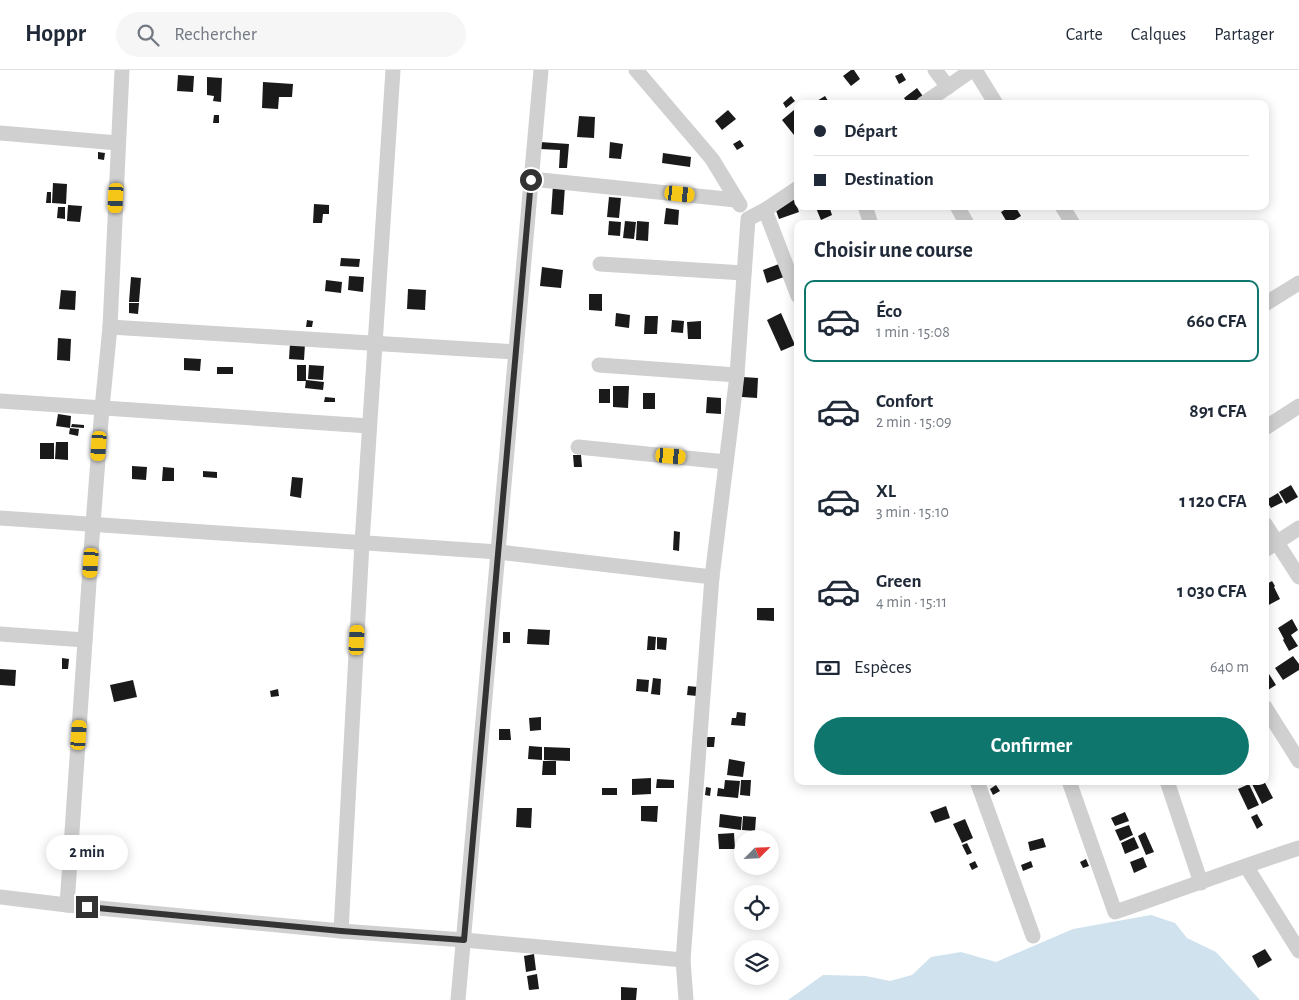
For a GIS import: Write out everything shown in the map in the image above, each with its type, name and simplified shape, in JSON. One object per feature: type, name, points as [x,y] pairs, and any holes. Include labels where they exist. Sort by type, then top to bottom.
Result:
[{"type":"street","points":[[67,905],[93,524],[110,327],[122,70]]},
{"type":"street","points":[[341,931],[369,426],[393,70]]},
{"type":"street","points":[[458,1000],[541,70]]},
{"type":"street","points":[[636,70],[712,159],[748,219],[738,375],[712,577],[683,960],[686,1000]]},
{"type":"street","points":[[935,70],[948,88]]},
{"type":"street","points":[[929,100],[974,70],[993,100]]},
{"type":"street","points":[[0,133],[118,143]]},
{"type":"street","points":[[531,180],[736,200]]},
{"type":"street","points":[[748,219],[794,191]]},
{"type":"street","points":[[765,210],[794,286]]},
{"type":"street","points":[[600,264],[744,273]]},
{"type":"street","points":[[1269,301],[1299,282]]},
{"type":"street","points":[[110,327],[516,352]]},
{"type":"street","points":[[599,365],[738,375]]},
{"type":"street","points":[[0,401],[369,426]]},
{"type":"street","points":[[1269,425],[1299,406]]},
{"type":"street","points":[[578,447],[726,462]]},
{"type":"street","points":[[0,518],[498,552],[712,577]]},
{"type":"street","points":[[1299,528],[1271,546],[1299,577]]},
{"type":"street","points":[[0,634],[86,640]]},
{"type":"street","points":[[1269,712],[1299,761]]},
{"type":"street","points":[[978,785],[1032,936]]},
{"type":"street","points":[[1070,785],[1115,912],[1299,848]]},
{"type":"street","points":[[1168,785],[1201,883]]},
{"type":"street","points":[[1246,866],[1299,951]]},
{"type":"street","points":[[0,897],[341,931],[683,960]]},
{"type":"water","points":[[1151,915],[1175,923],[1187,938],[1216,952],[1260,1000],[788,1000],[823,975],[866,976],[890,981],[912,975],[931,957],[961,952],[996,962],[1073,929]]},
{"type":"building","points":[[854,70],[860,79],[851,86],[843,76]]},
{"type":"building","points":[[902,73],[906,80],[899,84],[895,76]]},
{"type":"building","points":[[178,75],[194,76],[193,92],[177,91]]},
{"type":"building","points":[[207,77],[222,78],[221,102],[213,101],[214,96],[207,95]]},
{"type":"building","points":[[263,82],[293,84],[292,97],[279,97],[278,109],[262,108]]},
{"type":"building","points":[[917,88],[925,99],[905,100],[904,98]]},
{"type":"building","points":[[791,96],[794,100],[786,108],[783,103]]},
{"type":"building","points":[[825,96],[828,100],[818,100]]},
{"type":"building","points":[[728,110],[736,119],[722,130],[715,121]]},
{"type":"building","points":[[794,110],[794,135],[782,120]]},
{"type":"building","points":[[214,115],[219,115],[219,123],[213,123]]},
{"type":"building","points":[[579,116],[595,117],[594,138],[577,137]]},
{"type":"building","points":[[740,140],[744,146],[737,150],[733,144]]},
{"type":"building","points":[[540,142],[569,144],[567,168],[559,168],[560,150],[540,149]]},
{"type":"building","points":[[610,142],[623,144],[621,159],[609,158]]},
{"type":"building","points":[[98,152],[105,153],[104,160],[98,159]]},
{"type":"building","points":[[663,153],[691,157],[690,167],[662,163]]},
{"type":"building","points":[[53,183],[67,184],[66,204],[52,203]]},
{"type":"building","points":[[553,185],[565,186],[563,215],[551,214]]},
{"type":"building","points":[[47,192],[51,192],[51,203],[46,203]]},
{"type":"building","points":[[609,197],[621,198],[619,218],[607,217]]},
{"type":"building","points":[[794,198],[794,210],[798,210],[799,212],[779,219],[774,205]]},
{"type":"building","points":[[314,204],[329,205],[329,214],[323,214],[322,223],[313,223]]},
{"type":"building","points":[[68,205],[82,206],[80,222],[67,221]]},
{"type":"building","points":[[58,207],[65,207],[65,219],[57,218]]},
{"type":"building","points":[[666,208],[679,210],[678,225],[664,224]]},
{"type":"building","points":[[817,210],[830,210],[832,215],[821,220]]},
{"type":"building","points":[[1004,210],[1017,210],[1021,216],[1014,220],[1006,220],[1001,212]]},
{"type":"building","points":[[609,221],[621,222],[620,236],[608,235]]},
{"type":"building","points":[[625,221],[636,222],[634,239],[623,238]]},
{"type":"building","points":[[637,221],[649,222],[648,241],[636,240]]},
{"type":"building","points":[[341,258],[360,259],[359,267],[340,266]]},
{"type":"building","points":[[779,264],[784,277],[767,283],[763,270]]},
{"type":"building","points":[[542,267],[563,270],[561,288],[540,286]]},
{"type":"building","points":[[349,276],[364,277],[363,292],[348,290]]},
{"type":"building","points":[[131,277],[141,278],[139,302],[129,302]]},
{"type":"building","points":[[326,280],[342,282],[341,293],[325,291]]},
{"type":"building","points":[[408,289],[426,290],[425,310],[407,309]]},
{"type":"building","points":[[61,290],[76,291],[75,310],[59,309]]},
{"type":"building","points":[[589,294],[602,294],[602,311],[589,310]]},
{"type":"building","points":[[129,303],[139,303],[138,314],[129,313]]},
{"type":"building","points":[[616,313],[630,315],[629,328],[615,326]]},
{"type":"building","points":[[781,313],[794,345],[781,351],[767,320]]},
{"type":"building","points":[[645,316],[658,316],[657,334],[644,334]]},
{"type":"building","points":[[307,320],[313,321],[312,327],[306,327]]},
{"type":"building","points":[[672,320],[684,321],[683,333],[671,332]]},
{"type":"building","points":[[701,321],[701,339],[688,339],[687,322]]},
{"type":"building","points":[[58,338],[71,339],[70,361],[57,360]]},
{"type":"building","points":[[290,343],[305,344],[304,360],[289,359]]},
{"type":"building","points":[[184,358],[201,359],[200,371],[184,370]]},
{"type":"building","points":[[297,365],[306,365],[306,381],[297,381]]},
{"type":"building","points":[[309,365],[324,366],[323,380],[308,379]]},
{"type":"building","points":[[217,367],[233,367],[233,374],[217,374]]},
{"type":"building","points":[[743,377],[758,378],[757,398],[742,397]]},
{"type":"building","points":[[306,380],[324,382],[323,390],[305,388]]},
{"type":"building","points":[[613,386],[629,386],[628,408],[613,407]]},
{"type":"building","points":[[599,389],[610,389],[610,403],[599,403]]},
{"type":"building","points":[[643,393],[655,393],[655,409],[643,409]]},
{"type":"building","points":[[325,397],[335,398],[335,402],[324,402]]},
{"type":"building","points":[[707,397],[721,398],[721,414],[706,413]]},
{"type":"building","points":[[58,414],[71,416],[70,428],[56,426]]},
{"type":"building","points":[[72,424],[84,425],[84,428],[71,427]]},
{"type":"building","points":[[70,428],[79,429],[78,436],[69,434]]},
{"type":"building","points":[[56,442],[68,442],[68,460],[55,459]]},
{"type":"building","points":[[40,443],[54,443],[54,459],[40,459]]},
{"type":"building","points":[[573,455],[581,455],[582,467],[574,467]]},
{"type":"building","points":[[132,466],[147,467],[146,480],[132,479]]},
{"type":"building","points":[[163,467],[174,468],[174,481],[162,481]]},
{"type":"building","points":[[203,471],[217,472],[217,478],[203,477]]},
{"type":"building","points":[[292,477],[303,478],[301,498],[290,496]]},
{"type":"building","points":[[1291,485],[1298,497],[1286,504],[1279,492]]},
{"type":"building","points":[[1278,493],[1283,502],[1271,508],[1269,498]]},
{"type":"building","points":[[674,531],[680,532],[679,551],[673,550]]},
{"type":"building","points":[[1272,581],[1280,599],[1269,605],[1269,583]]},
{"type":"building","points":[[757,608],[774,608],[774,621],[757,620]]},
{"type":"building","points":[[1292,619],[1298,630],[1291,635],[1298,646],[1289,651],[1278,628]]},
{"type":"building","points":[[528,629],[550,630],[549,645],[527,644]]},
{"type":"building","points":[[503,632],[510,632],[510,643],[503,643]]},
{"type":"building","points":[[648,636],[656,637],[655,650],[647,650]]},
{"type":"building","points":[[657,637],[667,638],[666,650],[657,649]]},
{"type":"building","points":[[1293,656],[1299,664],[1299,670],[1283,680],[1275,668]]},
{"type":"building","points":[[62,658],[69,659],[68,669],[62,669]]},
{"type":"building","points":[[0,669],[16,670],[15,686],[0,685]]},
{"type":"building","points":[[1269,674],[1276,685],[1269,689]]},
{"type":"building","points":[[653,678],[661,679],[660,695],[651,694]]},
{"type":"building","points":[[637,679],[649,680],[648,692],[636,691]]},
{"type":"building","points":[[133,680],[137,697],[114,702],[110,685]]},
{"type":"building","points":[[688,686],[698,687],[697,696],[687,695]]},
{"type":"building","points":[[278,689],[279,696],[271,697],[270,691]]},
{"type":"building","points":[[737,712],[746,713],[745,726],[731,725],[732,718],[736,718]]},
{"type":"building","points":[[541,717],[541,730],[530,731],[529,718]]},
{"type":"building","points":[[499,729],[510,729],[511,740],[499,740]]},
{"type":"building","points":[[707,737],[715,737],[714,747],[707,747]]},
{"type":"building","points":[[529,746],[542,747],[542,760],[528,759]]},
{"type":"building","points":[[544,747],[570,748],[570,761],[544,760]]},
{"type":"building","points":[[729,759],[745,762],[743,777],[727,775]]},
{"type":"building","points":[[543,761],[556,761],[556,775],[542,775]]},
{"type":"building","points":[[651,778],[651,794],[632,795],[632,779]]},
{"type":"building","points":[[657,779],[674,780],[674,788],[656,788]]},
{"type":"building","points":[[725,780],[740,781],[738,798],[717,796],[718,788],[724,789]]},
{"type":"building","points":[[741,780],[751,780],[750,796],[740,795]]},
{"type":"building","points":[[996,785],[1000,791],[993,795],[990,789]]},
{"type":"building","points":[[1249,785],[1259,805],[1248,810],[1238,789]]},
{"type":"building","points":[[1252,785],[1266,785],[1273,798],[1262,804]]},
{"type":"building","points":[[706,787],[711,788],[710,796],[705,795]]},
{"type":"building","points":[[602,788],[617,788],[617,795],[602,795]]},
{"type":"building","points":[[641,806],[658,806],[657,822],[641,821]]},
{"type":"building","points":[[946,806],[950,818],[935,823],[930,812]]},
{"type":"building","points":[[517,808],[532,808],[531,828],[516,827]]},
{"type":"building","points":[[1125,812],[1129,821],[1115,826],[1111,818]]},
{"type":"building","points":[[720,814],[742,817],[741,830],[719,827]]},
{"type":"building","points":[[1257,814],[1263,825],[1257,829],[1251,817]]},
{"type":"building","points":[[743,816],[756,817],[755,830],[742,830]]},
{"type":"building","points":[[965,819],[973,838],[962,843],[953,824]]},
{"type":"building","points":[[1129,825],[1133,835],[1120,841],[1115,830]]},
{"type":"building","points":[[1145,832],[1154,852],[1146,855],[1138,836]]},
{"type":"building","points":[[734,833],[734,849],[719,849],[718,834]]},
{"type":"building","points":[[1134,837],[1139,848],[1125,854],[1121,843]]},
{"type":"building","points":[[1043,838],[1046,847],[1030,851],[1028,842]]},
{"type":"building","points":[[967,843],[972,853],[967,855],[962,845]]},
{"type":"building","points":[[1143,857],[1147,867],[1134,873],[1130,862]]},
{"type":"building","points":[[1086,859],[1089,866],[1083,868],[1080,862]]},
{"type":"building","points":[[975,861],[978,867],[972,870],[969,864]]},
{"type":"building","points":[[1031,861],[1033,867],[1023,871],[1021,865]]},
{"type":"building","points":[[1265,949],[1272,960],[1258,968],[1252,956]]},
{"type":"building","points":[[534,954],[536,970],[526,972],[524,956]]},
{"type":"building","points":[[537,974],[539,989],[529,990],[527,976]]},
{"type":"building","points":[[621,987],[637,988],[636,1000],[621,1000]]},
{"type":"route","points":[[87,907],[341,931],[464,940],[531,180]]}]
